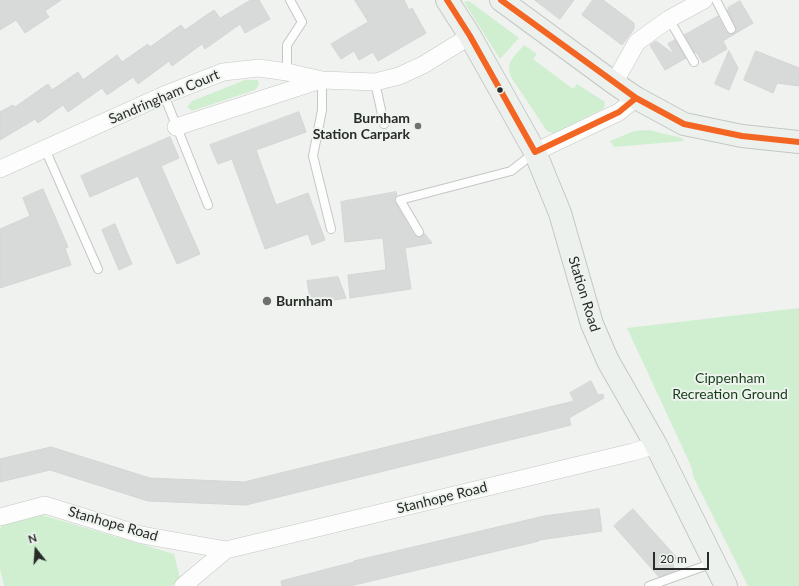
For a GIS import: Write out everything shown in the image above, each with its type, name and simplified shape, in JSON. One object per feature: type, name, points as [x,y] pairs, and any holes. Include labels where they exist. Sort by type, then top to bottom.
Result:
[{"type":"street","name":"Station Road","points":[[447,0],[470,36],[535,152],[560,213],[592,324],[608,361],[656,444],[726,586]]},
{"type":"street","points":[[500,0],[636,98],[684,124],[742,136],[799,142]]},
{"type":"street","points":[[614,83],[637,42],[669,19],[704,0]]},
{"type":"street","name":"Sandringham Court","points":[[0,169],[164,95],[223,72],[259,68],[287,72],[322,80],[375,82],[399,76],[422,65],[470,36]]},
{"type":"street","points":[[176,127],[322,80]]},
{"type":"street","points":[[535,152],[619,112],[636,98]]},
{"type":"street","name":"Stanhope Road","points":[[0,517],[45,505],[142,535],[226,550],[633,452],[656,444]]},
{"type":"street","name":"Stanhope Road","points":[[183,586],[226,550]]},
{"type":"lane","points":[[287,72],[287,45],[302,22],[290,0]]},
{"type":"lane","points":[[716,0],[731,29]]},
{"type":"lane","points":[[669,19],[694,62]]},
{"type":"lane","points":[[322,80],[322,110],[313,156],[331,229]]},
{"type":"lane","points":[[375,82],[384,124]]},
{"type":"lane","points":[[164,95],[208,205]]},
{"type":"lane","points":[[45,149],[98,269]]},
{"type":"lane","points":[[419,232],[400,200],[511,171],[535,152]]},
{"type":"lane","points":[[649,586],[714,563]]},
{"type":"green space","points":[[469,1],[519,38],[500,59],[464,2]]},
{"type":"green space","points":[[524,45],[537,54],[533,59],[573,89],[577,84],[605,102],[604,108],[555,134],[547,131],[509,72],[510,63]]},
{"type":"green space","points":[[245,80],[258,80],[259,85],[255,90],[192,111],[187,107],[192,101]]},
{"type":"green space","points":[[649,130],[682,138],[684,141],[614,147],[610,141],[634,131]]},
{"type":"green space","name":"Cippenham Recreation Ground","points":[[799,308],[799,586],[748,586],[694,478],[691,466],[627,328]]},
{"type":"green space","points":[[42,515],[174,554],[180,578],[172,586],[4,586],[0,569],[0,529],[2,525]]},
{"type":"building","points":[[0,0],[61,0],[45,11],[49,17],[25,33],[16,20],[0,30]]},
{"type":"building","points":[[251,0],[259,0],[270,19],[245,33],[240,24],[205,49],[202,44],[172,66],[169,61],[138,84],[133,77],[107,95],[102,88],[68,112],[63,105],[38,123],[35,119],[0,140],[0,112],[13,105],[15,107],[48,84],[52,90],[78,72],[83,80],[117,55],[122,62],[148,44],[150,47],[181,25],[185,30],[214,10],[220,18]]},
{"type":"building","points":[[355,0],[404,0],[409,10],[412,8],[426,33],[378,61],[373,52],[359,60],[354,51],[341,59],[331,44],[368,22]]},
{"type":"building","points":[[535,0],[574,0],[560,19]]},
{"type":"building","points":[[593,0],[603,0],[634,23],[634,29],[622,45],[582,15]]},
{"type":"building","points":[[740,1],[753,23],[723,41],[727,49],[703,63],[684,35],[718,16],[726,32],[734,34],[736,27],[727,10]]},
{"type":"building","points":[[675,40],[686,58],[665,70],[650,45],[656,41],[675,55],[668,44]]},
{"type":"building","points":[[729,51],[738,68],[729,90],[715,84]]},
{"type":"building","points":[[756,51],[799,68],[799,86],[777,83],[773,93],[744,80]]},
{"type":"building","points":[[299,112],[306,132],[256,150],[276,205],[308,193],[325,240],[312,245],[308,234],[265,249],[232,159],[218,164],[210,145]]},
{"type":"building","points":[[170,137],[179,158],[161,166],[200,254],[177,264],[138,176],[90,197],[81,176]]},
{"type":"building","points":[[43,189],[68,247],[65,248],[71,265],[0,288],[0,229],[30,216],[23,198]]},
{"type":"building","points":[[396,192],[397,195],[395,202],[414,235],[419,237],[424,233],[432,243],[405,248],[411,289],[350,298],[348,275],[386,270],[383,238],[345,242],[341,202]]},
{"type":"building","points":[[115,224],[132,264],[119,270],[102,230]]},
{"type":"building","points":[[338,277],[346,298],[311,304],[307,281]]},
{"type":"building","points":[[591,381],[598,395],[603,394],[604,398],[569,418],[571,425],[246,505],[148,501],[50,470],[0,482],[0,459],[51,447],[150,478],[244,482],[574,401],[570,393]]},
{"type":"building","points":[[599,509],[602,531],[539,540],[350,586],[282,586],[281,581],[354,561],[544,516]]},
{"type":"building","points":[[633,509],[677,558],[672,562],[675,571],[659,577],[614,526]]},
{"type":"transit line","points":[[447,0],[470,36],[535,152],[619,112],[636,98]]},
{"type":"transit line","points":[[501,0],[636,98],[684,124],[742,136],[799,142]]},
{"type":"place","name":"Burnham Station Carpark","points":[[418,126]]},
{"type":"place","name":"Burnham","points":[[267,301]]}]
